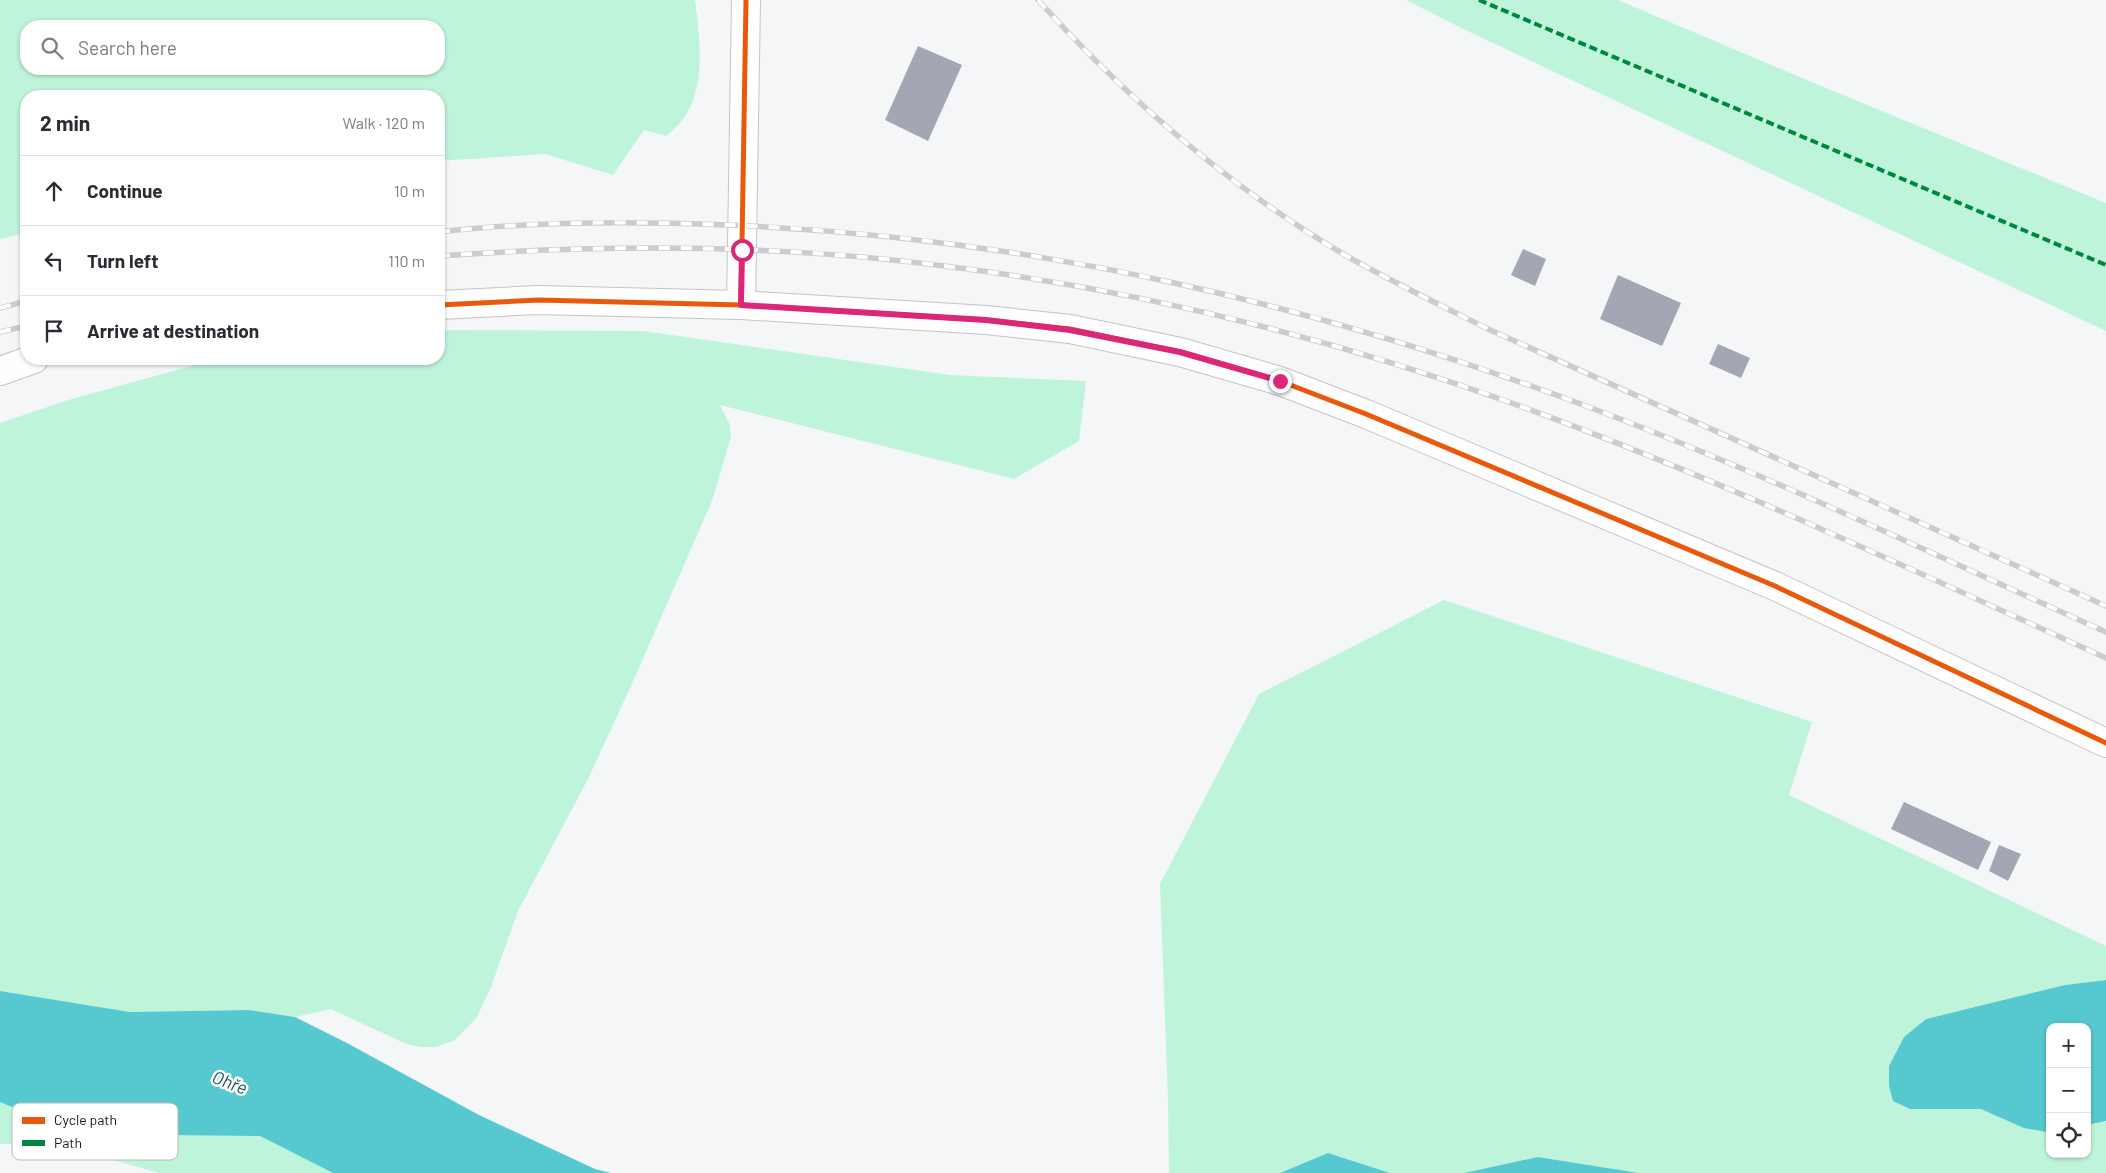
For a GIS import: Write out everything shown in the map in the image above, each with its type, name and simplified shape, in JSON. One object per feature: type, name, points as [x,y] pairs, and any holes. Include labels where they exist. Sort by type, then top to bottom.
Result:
[{"type":"street","points":[[741,305],[746,0]]},
{"type":"street","points":[[445,305],[538,300],[741,305],[986,320],[1070,330],[1180,352],[1280,381],[1366,414],[1775,586],[2106,743]]},
{"type":"street","points":[[0,371],[20,364]]},
{"type":"green space","points":[[0,0],[695,0],[700,55],[696,92],[690,108],[680,123],[666,136],[644,130],[613,175],[545,154],[445,161],[445,90],[20,90],[20,234],[0,239]]},
{"type":"green space","points":[[1406,0],[1618,0],[2106,203],[2106,331],[1463,29]]},
{"type":"green space","points":[[445,330],[643,331],[950,375],[1086,381],[1079,441],[1014,479],[720,405],[730,425],[731,437],[712,501],[635,677],[589,777],[518,911],[491,987],[477,1017],[455,1040],[436,1047],[420,1047],[404,1043],[331,1009],[295,1017],[249,1010],[130,1012],[0,991],[0,423],[68,400],[195,365],[445,365]]},
{"type":"green space","points":[[1444,600],[1812,722],[1789,795],[2106,946],[2106,980],[2065,985],[1926,1019],[1904,1037],[1889,1066],[1889,1086],[1910,1109],[1980,1109],[1989,1111],[2023,1127],[2046,1131],[2046,1158],[2091,1158],[2091,1124],[2106,1121],[2106,1173],[1639,1173],[1538,1157],[1464,1173],[1390,1173],[1328,1153],[1280,1173],[1169,1173],[1160,884],[1259,694]]},
{"type":"green space","points":[[0,1102],[12,1107],[12,1144],[0,1144]]},
{"type":"green space","points":[[178,1135],[260,1136],[333,1173],[159,1173],[113,1160],[178,1160]]},
{"type":"water","points":[[2106,980],[2106,1121],[2091,1124],[2091,1023],[2046,1023],[2046,1132],[2024,1128],[1981,1109],[1910,1109],[1893,1101],[1889,1086],[1889,1066],[1904,1037],[1926,1019],[2065,985]]},
{"type":"water","name":"Ohře","points":[[0,991],[130,1012],[249,1010],[295,1017],[479,1115],[595,1169],[611,1173],[333,1173],[260,1136],[178,1135],[178,1103],[12,1103],[12,1107],[0,1102]]},
{"type":"water","points":[[1328,1153],[1390,1173],[1280,1173]]},
{"type":"water","points":[[1538,1157],[1639,1173],[1464,1173]]},
{"type":"building","points":[[918,46],[962,65],[928,141],[885,120]]},
{"type":"building","points":[[1523,249],[1546,259],[1535,286],[1511,275]]},
{"type":"building","points":[[1618,275],[1681,303],[1662,346],[1600,319]]},
{"type":"building","points":[[1718,344],[1750,358],[1741,378],[1709,364]]},
{"type":"building","points":[[1904,802],[1991,842],[1978,870],[1891,829]]},
{"type":"building","points":[[1999,845],[2021,854],[2008,881],[1989,871]]},
{"type":"railway","points":[[1038,0],[1108,73],[1184,141],[1265,203],[1350,258],[1488,329],[2106,606]]},
{"type":"railway","points":[[445,231],[547,224],[655,223],[727,225],[840,232],[952,244],[1063,261],[1172,282],[1388,339],[1495,373],[1602,412],[1793,490],[2106,632]]},
{"type":"railway","points":[[445,256],[565,249],[629,248],[692,248],[818,253],[944,266],[1017,276],[1164,303],[1236,320],[1380,359],[1520,406],[1595,434],[1815,526],[2106,658]]},
{"type":"railway","points":[[0,308],[20,303]]},
{"type":"railway","points":[[0,332],[20,327]]},
{"type":"marked path","points":[[1479,0],[2106,265]]},
{"type":"cycle path","points":[[741,305],[746,0]]},
{"type":"cycle path","points":[[445,305],[538,300],[741,305],[986,320],[1070,329],[1180,352],[1280,381],[1366,414],[1775,586],[2106,743]]},
{"type":"route","points":[[742,250],[741,305],[986,320],[1070,330],[1180,352],[1280,381]]}]
